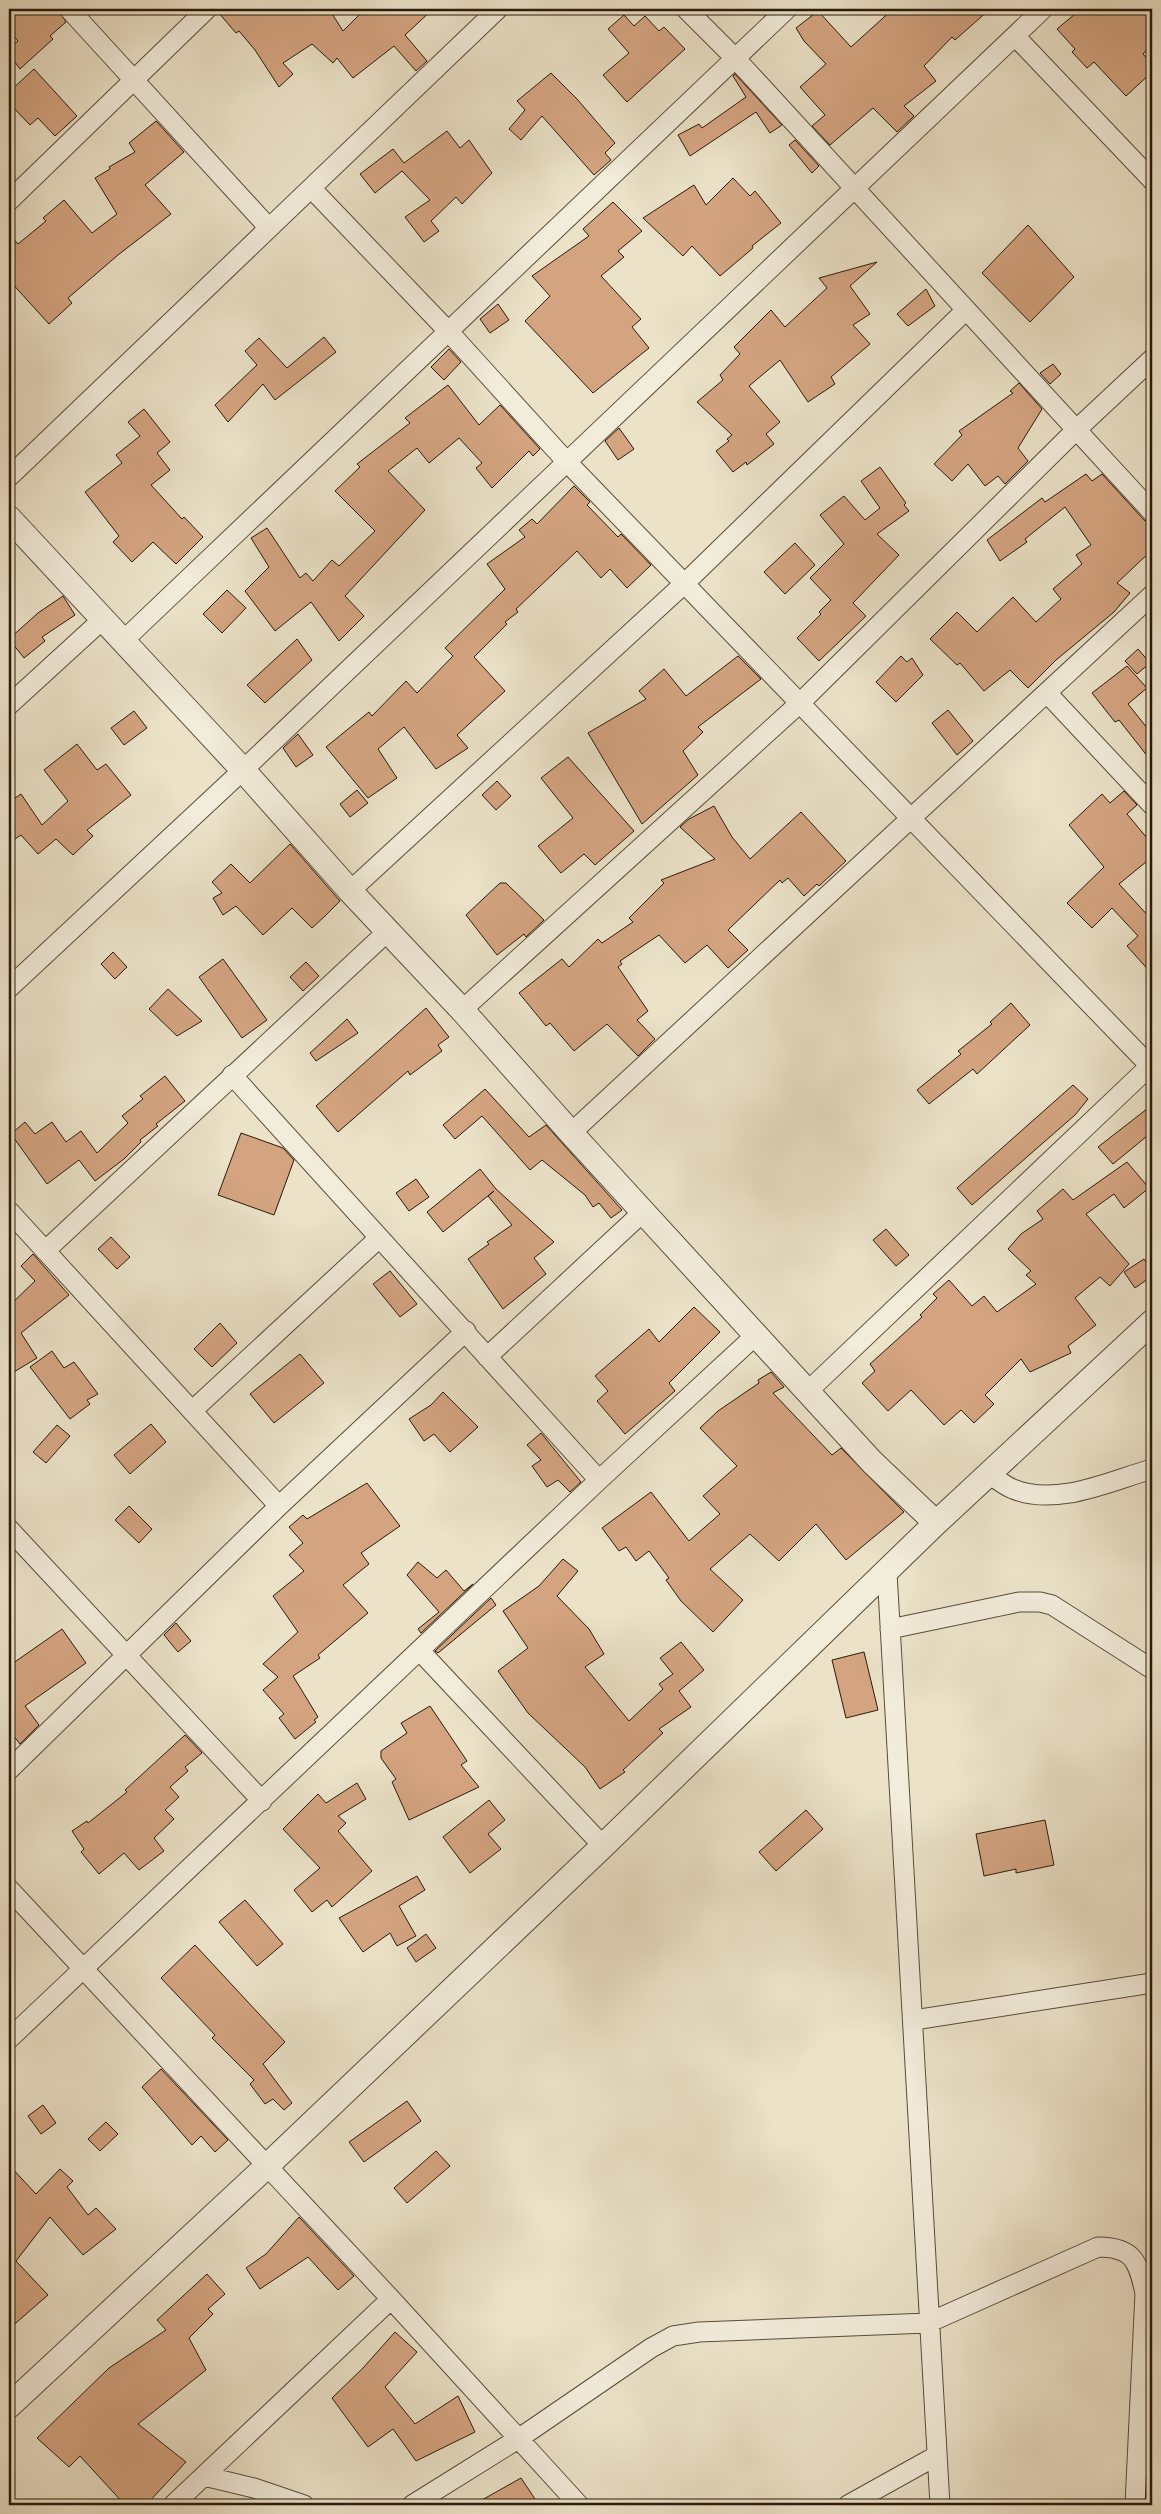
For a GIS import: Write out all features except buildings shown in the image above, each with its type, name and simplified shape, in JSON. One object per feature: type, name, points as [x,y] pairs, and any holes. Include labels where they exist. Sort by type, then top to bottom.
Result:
[{"type":"street","points":[[69,9],[269,228]]},
{"type":"street","points":[[9,201],[207,9]]},
{"type":"street","points":[[9,476],[498,9]]},
{"type":"street","points":[[686,9],[735,58],[1152,512]]},
{"type":"street","points":[[124,640],[787,9]]},
{"type":"street","points":[[9,988],[243,770],[1043,9]]},
{"type":"street","points":[[1015,36],[1152,180]]},
{"type":"street","points":[[311,188],[449,332],[566,461],[1152,1066],[807,1392]]},
{"type":"street","points":[[350,891],[685,583],[966,310]]},
{"type":"street","points":[[462,1010],[801,702],[1076,430],[1152,360]]},
{"type":"street","points":[[9,518],[243,770],[350,891],[462,1010],[570,1133],[807,1392],[872,1462],[936,1523]]},
{"type":"street","points":[[570,1133],[1152,595]]},
{"type":"street","points":[[9,705],[102,620]]},
{"type":"street","points":[[1047,693],[1152,806]]},
{"type":"street","points":[[44,1251],[388,931]]},
{"type":"street","points":[[232,1075],[599,1480]]},
{"type":"street","points":[[9,1211],[279,1506]]},
{"type":"street","points":[[487,1357],[643,1212]]},
{"type":"street","points":[[193,1410],[379,1238]]},
{"type":"street","points":[[9,2406],[267,2166],[603,1846],[936,1523],[1152,1322]]},
{"type":"street","points":[[9,1770],[279,1506],[466,1331]]},
{"type":"street","points":[[9,2039],[420,1652],[599,1480],[756,1335]]},
{"type":"street","points":[[990,1474],[1012,1488],[1032,1494],[1057,1495],[1152,1469]]},
{"type":"street","points":[[9,1529],[262,1801]]},
{"type":"street","points":[[887,1572],[914,2020],[928,2324],[940,2505]]},
{"type":"street","points":[[890,1629],[1019,1602],[1040,1602],[1052,1605],[1152,1668]]},
{"type":"street","points":[[420,1652],[603,1846]]},
{"type":"street","points":[[9,1889],[391,2299],[579,2505]]},
{"type":"street","points":[[914,2020],[1152,1983]]},
{"type":"street","points":[[412,2505],[518,2439],[651,2348],[673,2336],[699,2332],[928,2324],[1098,2247],[1116,2247],[1130,2254],[1140,2270],[1145,2293],[1135,2505]]},
{"type":"street","points":[[173,2505],[391,2299]]},
{"type":"street","points":[[848,2505],[936,2456]]},
{"type":"street","points":[[204,2476],[254,2488],[304,2505]]}]
